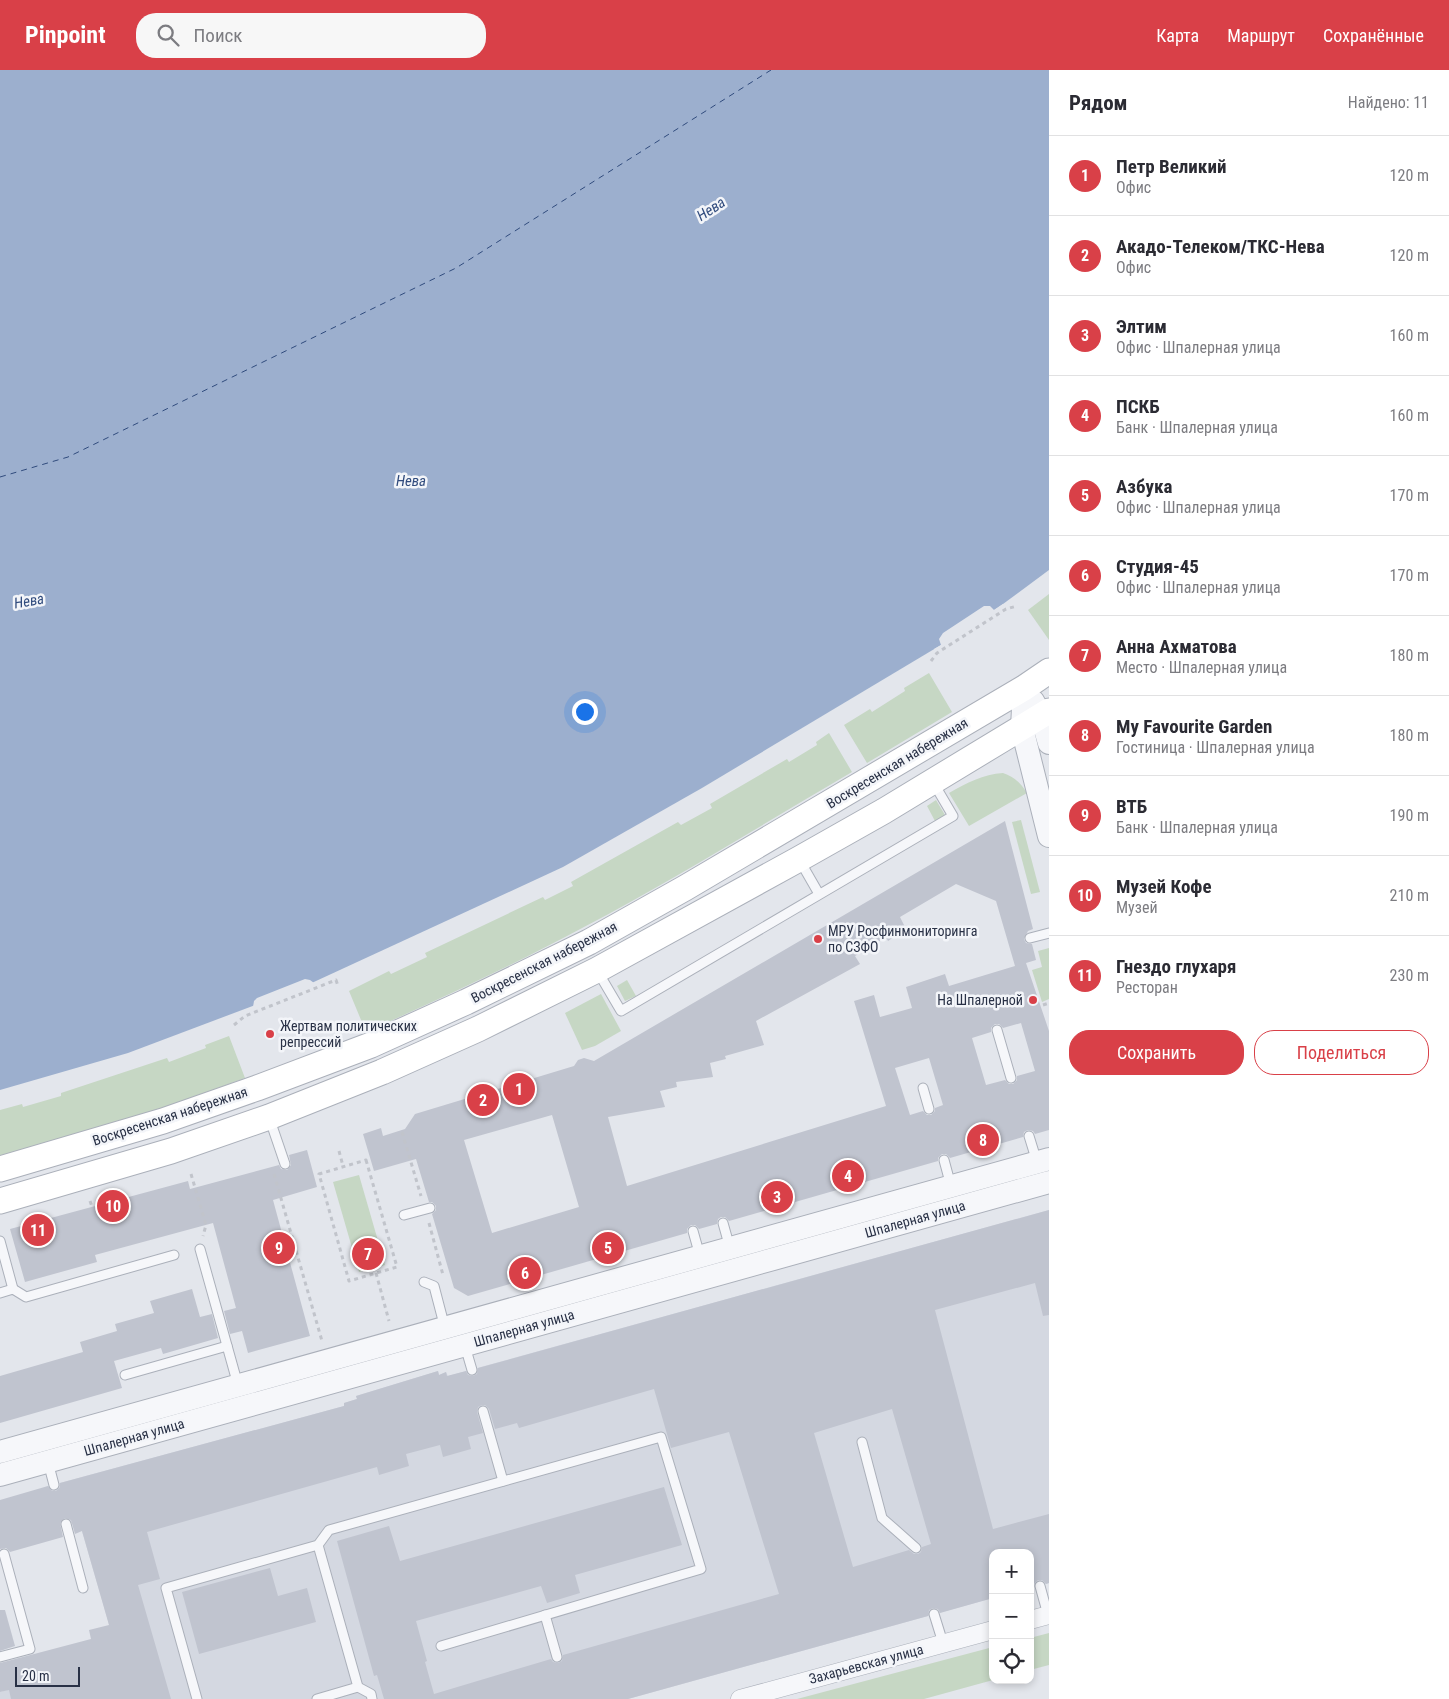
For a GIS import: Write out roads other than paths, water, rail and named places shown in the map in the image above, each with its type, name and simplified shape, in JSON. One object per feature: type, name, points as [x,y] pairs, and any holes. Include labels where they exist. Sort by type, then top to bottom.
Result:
[{"type":"main road","name":"Воскресенская набережная","points":[[0,1168],[162,1121],[257,1088],[371,1045],[466,1002],[589,942],[850,791],[1024,688],[1049,671]]},
{"type":"main road","points":[[0,1201],[171,1151],[269,1117],[382,1072],[478,1029],[597,970],[799,859],[933,782],[1037,718]]},
{"type":"street","points":[[1024,688],[1049,743]]},
{"type":"street","points":[[1037,718],[1049,836]]},
{"type":"street","name":"Шпалерная улица","points":[[0,1452],[1043,1161]]},
{"type":"street","name":"Шпалерная улица","points":[[0,1475],[1049,1182]]},
{"type":"street","points":[[1034,1619],[1049,1615]]},
{"type":"street","name":"Захарьевская улица","points":[[740,1699],[777,1694],[943,1643],[989,1631]]},
{"type":"lane","points":[[597,970],[621,1011],[953,816],[933,782]]},
{"type":"lane","points":[[799,859],[820,894]]},
{"type":"lane","points":[[1030,938],[1049,933]]},
{"type":"lane","points":[[997,1030],[1011,1078]]},
{"type":"lane","points":[[923,1088],[929,1110]]},
{"type":"lane","points":[[269,1117],[284,1164]]},
{"type":"lane","points":[[1028,1136],[1043,1161]]},
{"type":"lane","points":[[944,1160],[951,1186]]},
{"type":"lane","points":[[404,1215],[430,1208]]},
{"type":"lane","points":[[723,1223],[730,1248]]},
{"type":"lane","points":[[693,1231],[700,1256]]},
{"type":"lane","points":[[0,1241],[13,1289],[26,1297],[174,1255]]},
{"type":"lane","points":[[200,1249],[238,1385]]},
{"type":"lane","points":[[424,1282],[434,1286],[445,1328]]},
{"type":"lane","points":[[0,1293],[13,1289]]},
{"type":"lane","points":[[465,1345],[472,1370]]},
{"type":"lane","points":[[125,1375],[228,1346]]},
{"type":"lane","points":[[483,1411],[503,1481]]},
{"type":"lane","points":[[197,1699],[166,1588],[318,1545],[329,1530],[661,1436],[701,1569],[441,1646]]},
{"type":"lane","points":[[862,1442],[882,1518],[916,1548]]},
{"type":"lane","points":[[48,1462],[54,1485]]},
{"type":"lane","points":[[66,1524],[83,1588]]},
{"type":"lane","points":[[318,1545],[358,1687]]},
{"type":"lane","points":[[0,1657],[30,1649],[3,1558]]},
{"type":"lane","points":[[1040,1586],[1049,1615]]},
{"type":"lane","points":[[934,1614],[943,1643]]},
{"type":"lane","points":[[545,1615],[557,1657]]},
{"type":"lane","points":[[317,1699],[358,1687],[371,1694],[372,1699]]},
{"type":"water","name":"Нева","points":[[0,70],[1049,70],[1049,570],[951,639],[702,788],[563,867],[303,987],[128,1053],[0,1090]]},
{"type":"place","name":"МРУ Росфинмониторинга по СЗФО","points":[[818,939]]},
{"type":"place","name":"На Шпалерной","points":[[1033,1000]]},
{"type":"place","name":"Жертвам политических репрессий","points":[[270,1034]]},
{"type":"place","name":"Петр Великий","points":[[519,1089]]},
{"type":"place","name":"Акадо-Телеком/ТКС-Нева","points":[[483,1100]]},
{"type":"place","name":"My Favourite Garden","points":[[983,1140]]},
{"type":"place","name":"ПСКБ","points":[[848,1176]]},
{"type":"place","name":"Элтим","points":[[777,1197]]},
{"type":"place","name":"Музей Кофе","points":[[113,1206]]},
{"type":"place","name":"Гнездо глухаря","points":[[38,1230]]},
{"type":"place","name":"ВТБ","points":[[279,1248]]},
{"type":"place","name":"Азбука","points":[[608,1248]]},
{"type":"place","name":"Анна Ахматова","points":[[368,1254]]},
{"type":"place","name":"Студия-45","points":[[525,1273]]}]
